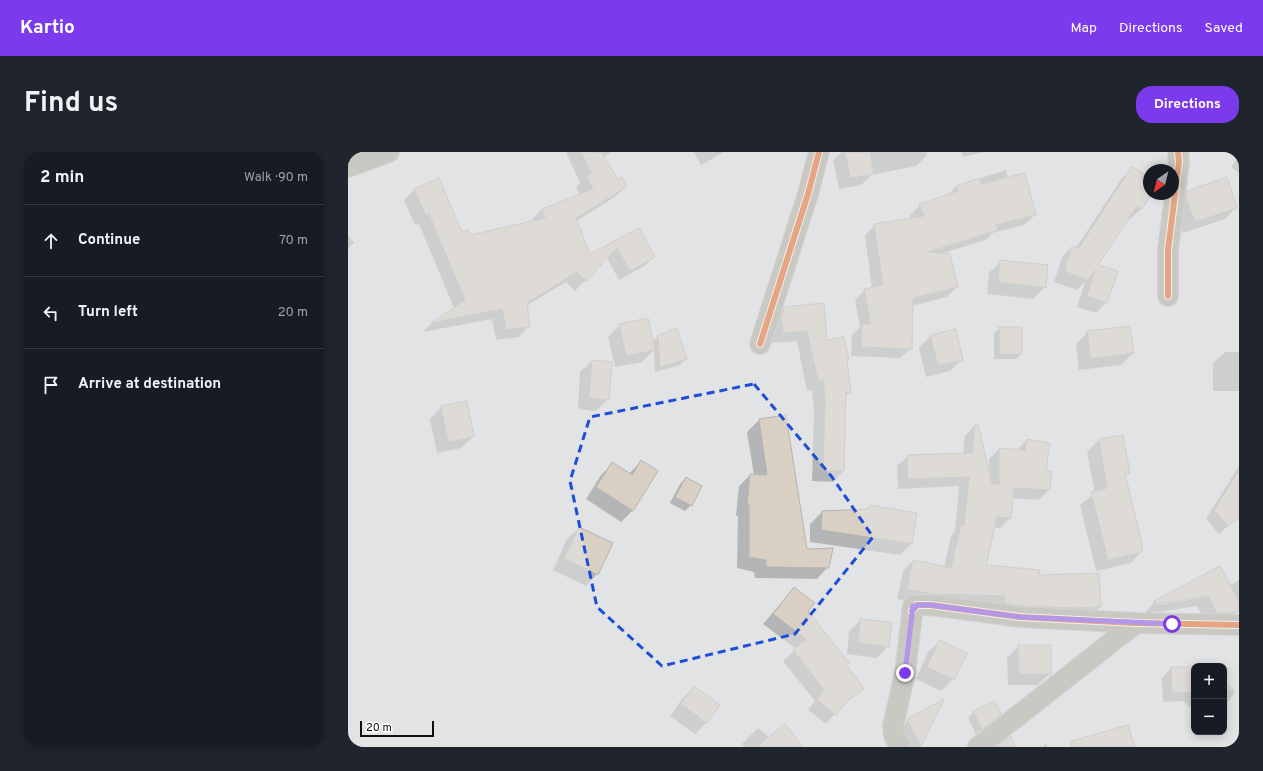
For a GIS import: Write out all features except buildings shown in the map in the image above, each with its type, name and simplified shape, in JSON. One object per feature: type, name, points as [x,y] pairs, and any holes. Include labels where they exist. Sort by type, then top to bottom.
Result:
[{"type":"street","points":[[348,167],[390,152]]},
{"type":"street","points":[[760,344],[808,194],[819,152]]},
{"type":"street","points":[[1168,296],[1168,250],[1179,162],[1178,152]]},
{"type":"street","points":[[901,747],[894,736],[893,726],[905,673],[911,620],[913,606],[912,611],[917,605],[930,605],[1020,617],[1136,623],[1239,625]]},
{"type":"street","points":[[978,747],[1136,623]]},
{"type":"highlighted area","points":[[754,384],[832,477],[873,537],[795,634],[662,666],[597,607],[570,481],[590,417]]},
{"type":"cycle path","points":[[760,344],[808,194],[819,152]]},
{"type":"cycle path","points":[[1168,296],[1168,250],[1179,162],[1178,152]]},
{"type":"cycle path","points":[[912,611],[917,605],[930,605],[1020,617],[1136,623],[1239,625]]},
{"type":"route","points":[[905,673],[911,620],[913,606],[912,611],[917,605],[930,605],[1020,617],[1172,624]]}]
